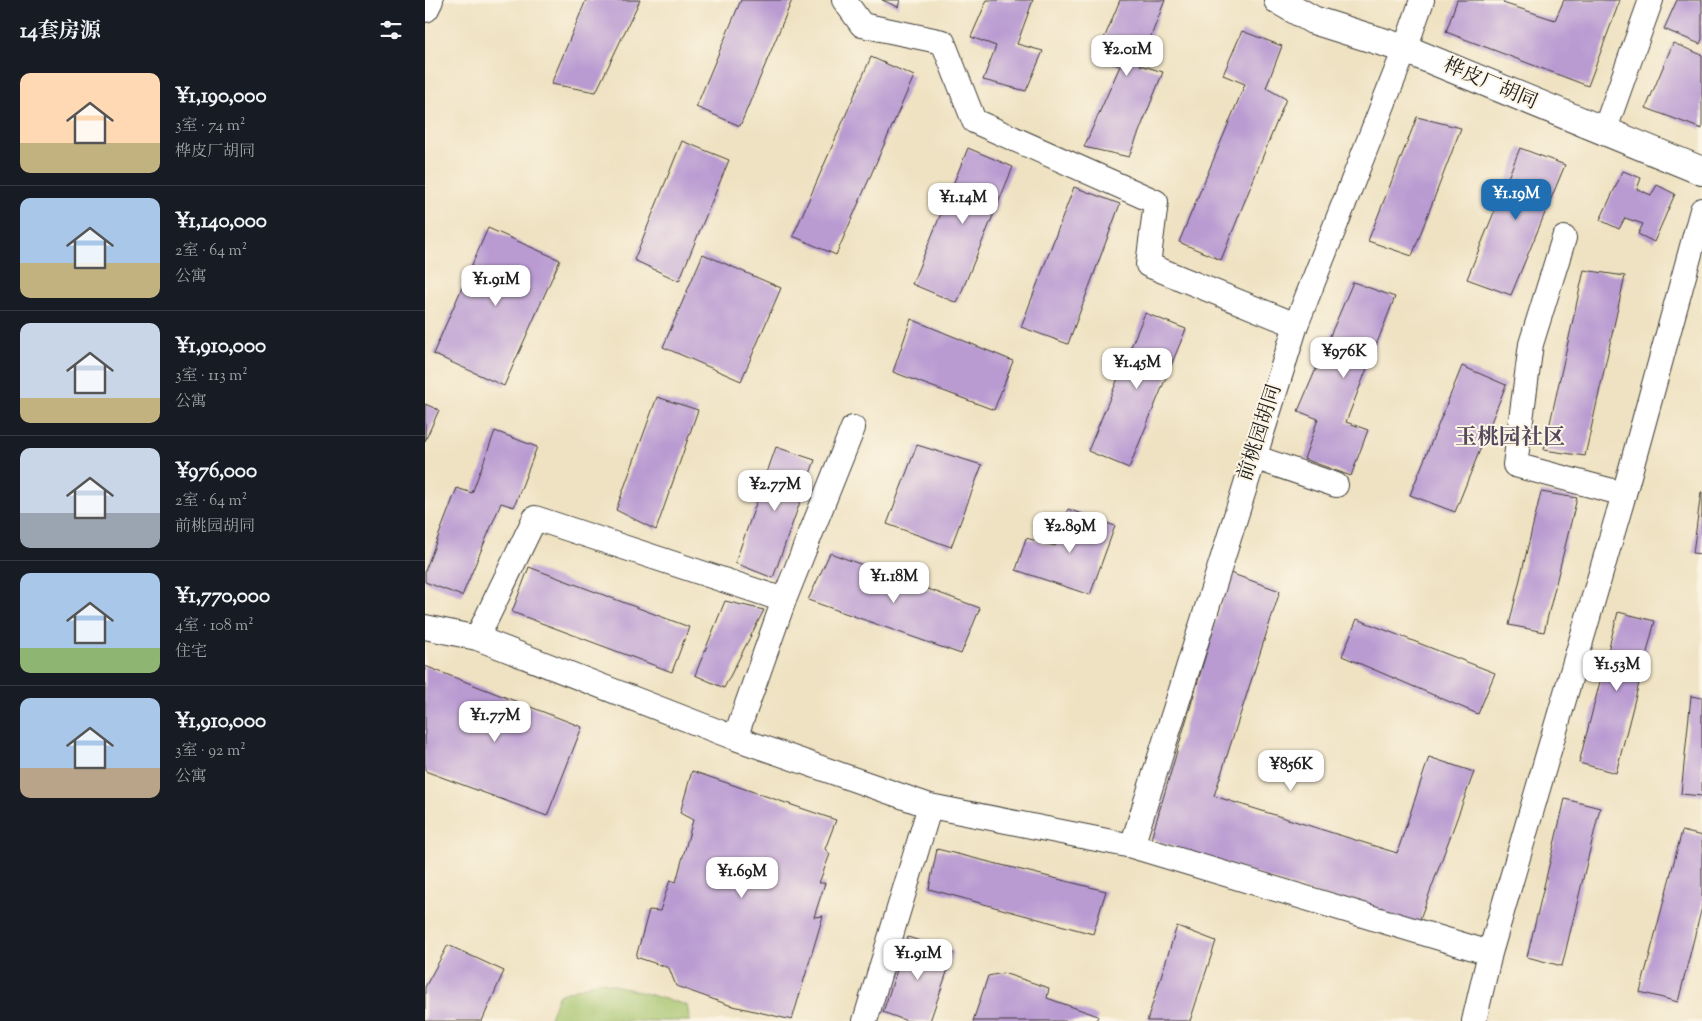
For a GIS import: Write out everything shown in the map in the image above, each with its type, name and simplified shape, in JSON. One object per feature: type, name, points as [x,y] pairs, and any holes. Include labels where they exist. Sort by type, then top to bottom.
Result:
[{"type":"street","points":[[425,8],[429,0]]},
{"type":"street","points":[[844,0],[862,25],[943,42],[974,121],[1156,202],[1148,265],[1296,325]]},
{"type":"street","name":"桦皮厂胡同","points":[[1278,0],[1313,20],[1405,49],[1702,171]]},
{"type":"street","name":"前桃园胡同","points":[[1132,846],[1296,325],[1405,49],[1422,0]]},
{"type":"street","points":[[1604,132],[1651,0]]},
{"type":"street","points":[[1474,1021],[1490,953],[1624,494],[1702,210]]},
{"type":"street","points":[[1564,238],[1531,344],[1515,466],[1624,494]]},
{"type":"street","points":[[735,738],[784,600],[853,428]]},
{"type":"street","points":[[1254,457],[1336,485]]},
{"type":"street","points":[[477,638],[535,518],[784,600]]},
{"type":"street","points":[[425,627],[477,638],[735,738],[930,806],[1132,846],[1490,953]]},
{"type":"street","points":[[865,1021],[930,806]]},
{"type":"green space","points":[[600,981],[687,1005],[690,1021],[549,1021],[558,995]]},
{"type":"building","points":[[586,0],[640,0],[596,92],[551,84]]},
{"type":"building","points":[[741,0],[792,0],[740,126],[696,107]]},
{"type":"building","points":[[882,0],[900,0],[898,7]]},
{"type":"building","points":[[987,0],[1033,0],[1017,44],[1043,51],[1026,91],[983,80],[996,46],[971,37]]},
{"type":"building","points":[[1120,0],[1165,0],[1140,65],[1163,72],[1129,157],[1084,147],[1120,66],[1096,58]]},
{"type":"building","points":[[1457,0],[1504,0],[1503,3],[1555,20],[1564,0],[1620,0],[1588,86],[1446,32]]},
{"type":"building","points":[[1677,0],[1702,0],[1702,39],[1700,44],[1664,29]]},
{"type":"building","points":[[1242,31],[1282,46],[1266,88],[1286,99],[1221,260],[1179,242],[1245,84],[1223,75]]},
{"type":"building","points":[[1673,43],[1702,55],[1702,129],[1646,108]]},
{"type":"building","points":[[871,57],[914,76],[836,255],[793,236]]},
{"type":"building","points":[[1417,117],[1461,128],[1412,256],[1368,241]]},
{"type":"building","points":[[682,141],[729,160],[679,281],[634,260]]},
{"type":"building","points":[[968,148],[1013,167],[957,303],[912,284]]},
{"type":"building","points":[[1520,148],[1565,165],[1511,295],[1467,279]]},
{"type":"building","points":[[1623,171],[1641,178],[1637,189],[1651,195],[1657,185],[1675,194],[1654,242],[1638,234],[1643,224],[1625,218],[1619,229],[1600,220]]},
{"type":"building","points":[[1074,187],[1120,204],[1068,344],[1021,327]]},
{"type":"building","points":[[488,228],[560,260],[504,386],[433,354]]},
{"type":"building","points":[[703,254],[781,288],[741,381],[663,347]]},
{"type":"building","points":[[1584,270],[1625,276],[1585,456],[1544,450]]},
{"type":"building","points":[[1353,282],[1395,297],[1346,422],[1368,430],[1351,476],[1304,459],[1318,419],[1298,411]]},
{"type":"building","points":[[1145,313],[1186,329],[1129,468],[1088,451]]},
{"type":"building","points":[[911,319],[1013,361],[994,410],[893,372]]},
{"type":"building","points":[[1462,366],[1506,385],[1455,512],[1410,495]]},
{"type":"building","points":[[657,397],[698,410],[656,530],[616,510]]},
{"type":"building","points":[[425,404],[439,410],[425,441]]},
{"type":"building","points":[[495,431],[537,447],[514,507],[501,503],[462,596],[425,582],[425,571],[457,488],[472,493]]},
{"type":"building","points":[[917,445],[982,465],[951,547],[887,524]]},
{"type":"building","points":[[776,447],[815,460],[773,578],[735,563]]},
{"type":"building","points":[[1541,492],[1577,498],[1544,632],[1509,625]]},
{"type":"building","points":[[1702,492],[1702,554],[1693,553]]},
{"type":"building","points":[[1068,509],[1115,526],[1090,595],[1016,570],[1026,538],[1055,546]]},
{"type":"building","points":[[830,553],[980,608],[961,654],[808,600]]},
{"type":"building","points":[[529,567],[689,627],[672,672],[512,612]]},
{"type":"building","points":[[1230,573],[1280,591],[1214,796],[1397,853],[1429,757],[1474,772],[1417,927],[1151,839]]},
{"type":"building","points":[[725,601],[764,610],[724,688],[695,675]]},
{"type":"building","points":[[1618,612],[1655,621],[1616,773],[1579,763]]},
{"type":"building","points":[[1357,619],[1495,673],[1478,714],[1342,656]]},
{"type":"building","points":[[425,666],[582,727],[547,816],[425,771]]},
{"type":"building","points":[[1691,696],[1702,698],[1702,796],[1681,794]]},
{"type":"building","points":[[692,771],[836,820],[825,849],[830,854],[819,883],[825,883],[814,917],[823,916],[792,1020],[729,1005],[676,986],[669,968],[636,957],[649,910],[660,911],[670,880],[676,882],[693,820],[680,813]]},
{"type":"building","points":[[1565,799],[1600,808],[1562,966],[1527,957]]},
{"type":"building","points":[[1682,831],[1702,836],[1702,907],[1678,1002],[1640,992]]},
{"type":"building","points":[[937,849],[1106,891],[1093,934],[929,889]]},
{"type":"building","points":[[1177,926],[1216,941],[1190,1021],[1147,1021]]},
{"type":"building","points":[[908,937],[954,952],[930,1021],[907,1021],[883,1012]]},
{"type":"building","points":[[448,945],[504,971],[482,1021],[425,1021],[425,987]]},
{"type":"building","points":[[1003,973],[1049,988],[1047,998],[1098,1016],[1096,1021],[973,1021],[988,976]]},
{"type":"district","name":"玉桃园社区","points":[[1510,439]]}]
